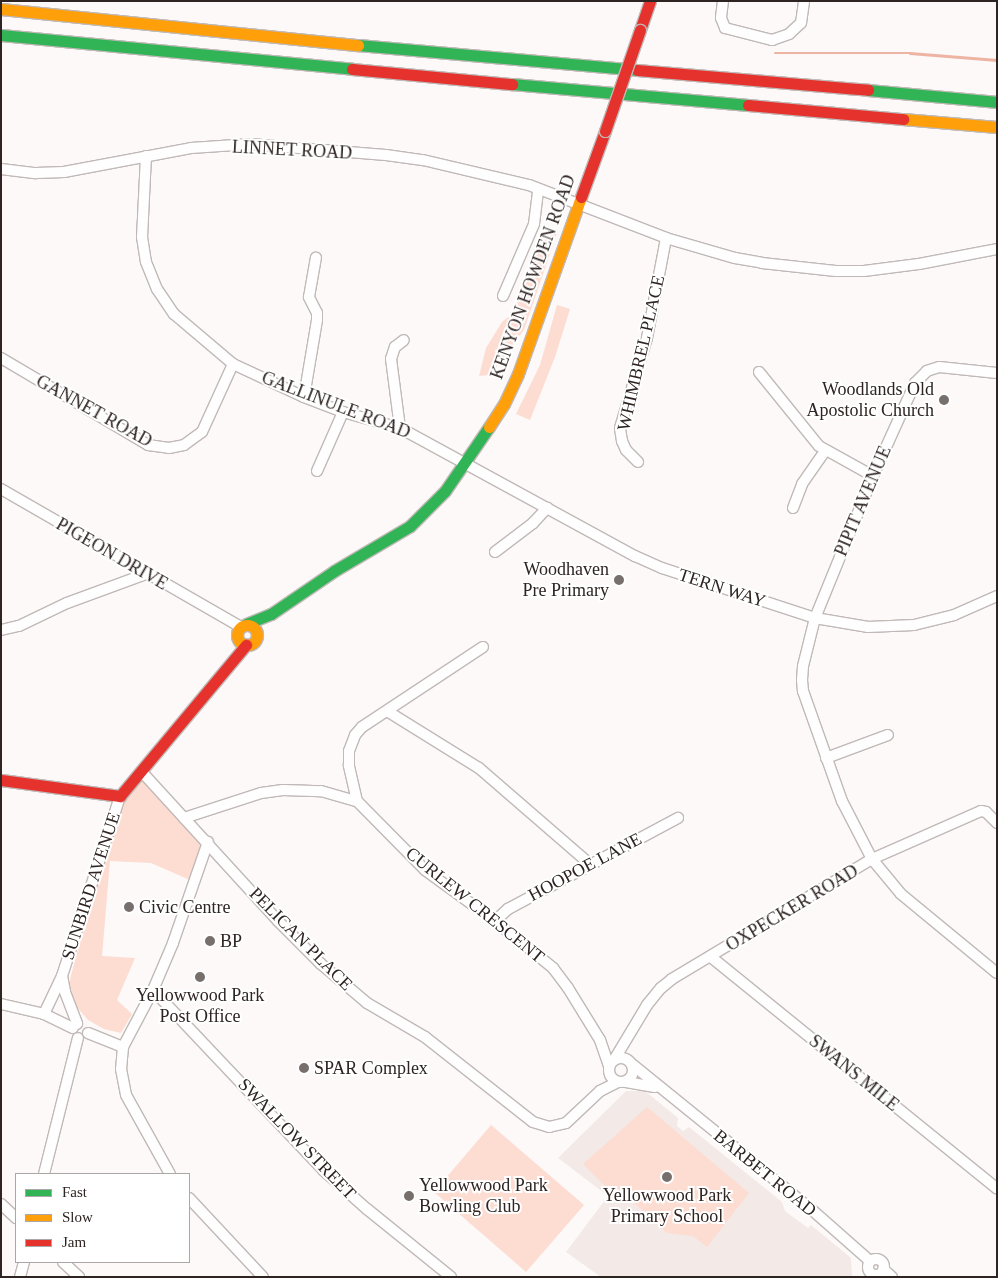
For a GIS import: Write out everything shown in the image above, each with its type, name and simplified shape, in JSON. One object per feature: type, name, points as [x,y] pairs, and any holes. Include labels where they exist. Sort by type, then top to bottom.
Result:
[{"type":"main road","name":"KENYON HOWDEN ROAD","points":[[240,630],[271,614],[334,571],[410,526],[445,491],[500,411],[518,374],[650,1]]},
{"type":"main road","points":[[1,8],[318,41],[997,102]]},
{"type":"main road","points":[[1,35],[631,95],[997,126]]},
{"type":"main road","name":"KENYON HOWDEN ROAD","points":[[257,634],[271,614]]},
{"type":"main road","points":[[1,780],[120,796],[142,772],[232,659],[246,645],[255,641],[257,634],[254,627],[240,630]]},
{"type":"main road","points":[[240,630],[240,642],[246,645]]},
{"type":"main road","points":[[232,659],[240,630]]},
{"type":"street","points":[[723,1],[721,18],[724,28],[765,39],[778,39],[790,34],[800,23],[801,4]]},
{"type":"street","name":"LINNET ROAD","points":[[1,169],[36,173],[64,172],[190,148],[250,144],[386,155],[455,167],[538,188],[578,203]]},
{"type":"street","name":"GALLINULE ROAD","points":[[146,156],[142,237],[146,262],[158,289],[174,314],[233,364],[304,397],[343,412],[400,428],[466,463]]},
{"type":"street","points":[[503,296],[534,224],[538,188]]},
{"type":"street","points":[[578,203],[666,238],[734,258],[836,271],[919,264],[997,249]]},
{"type":"street","name":"WHIMBREL PLACE","points":[[638,462],[626,450],[620,428],[647,338],[666,238]]},
{"type":"street","points":[[304,397],[317,320],[317,313],[309,297],[316,258]]},
{"type":"street","points":[[400,428],[392,359],[395,347],[404,340]]},
{"type":"street","name":"GANNET ROAD","points":[[1,358],[148,445],[169,448],[184,445],[202,432],[233,364]]},
{"type":"street","name":"PIPIT AVENUE","points":[[997,373],[949,367],[931,369],[922,374],[910,391],[815,618],[803,666],[802,680],[803,691],[826,758],[853,826],[872,859],[901,894],[997,973]]},
{"type":"street","points":[[759,372],[809,436],[825,451],[873,476]]},
{"type":"street","points":[[317,471],[343,412]]},
{"type":"street","points":[[792,508],[802,484],[825,451]]},
{"type":"street","name":"TERN WAY","points":[[466,463],[635,556],[662,568],[815,618],[868,627],[914,624],[954,615],[997,596]]},
{"type":"street","name":"PIGEON DRIVE","points":[[1,489],[223,618],[240,630]]},
{"type":"street","points":[[495,552],[533,524],[547,508]]},
{"type":"street","points":[[1,630],[19,626],[67,603],[146,574]]},
{"type":"street","points":[[357,801],[349,765],[351,742],[362,727],[483,647]]},
{"type":"street","points":[[387,711],[479,768],[590,864]]},
{"type":"street","points":[[826,758],[888,735]]},
{"type":"street","name":"PELICAN PLACE","points":[[142,772],[208,842],[278,921],[320,964],[367,1003],[425,1037],[520,1114],[541,1127],[558,1127],[566,1123],[600,1091]]},
{"type":"street","name":"CURLEW CRESCENT","points":[[184,818],[261,793],[283,790],[321,791],[357,801],[425,870],[495,921],[553,968],[616,1061]]},
{"type":"street","name":"SUNBIRD AVENUE","points":[[44,1014],[62,976],[120,796]]},
{"type":"street","name":"OXPECKER ROAD","points":[[616,1061],[627,1037],[661,988],[672,979],[872,859],[981,811],[986,812],[997,823]]},
{"type":"street","name":"HOOPOE LANE","points":[[495,921],[508,909],[678,818]]},
{"type":"street","points":[[169,1173],[126,1095],[121,1069],[123,1047],[153,990],[190,899],[208,842]]},
{"type":"street","name":"SWANS MILE","points":[[711,957],[997,1189]]},
{"type":"street","name":"SUNBIRD AVENUE","points":[[62,976],[79,1031]]},
{"type":"street","name":"SWALLOW STREET","points":[[153,990],[323,1170],[367,1209],[451,1277]]},
{"type":"street","points":[[1,1004],[44,1014],[79,1031],[123,1047]]},
{"type":"street","points":[[44,1173],[79,1031]]},
{"type":"street","name":"CURLEW CRESCENT","points":[[600,1040],[616,1061]]},
{"type":"street","points":[[600,1091],[616,1061]]},
{"type":"street","points":[[616,1061],[611,1077],[622,1082]]},
{"type":"street","name":"BARBET ROAD","points":[[616,1061],[633,1065],[810,1209],[870,1261]]},
{"type":"street","points":[[600,1091],[632,1077],[633,1065]]},
{"type":"street","name":"BARBET ROAD","points":[[622,1082],[659,1088]]},
{"type":"street","points":[[190,1199],[263,1277]]},
{"type":"street","points":[[1,1204],[15,1217]]},
{"type":"street","points":[[884,1269],[877,1275],[871,1276],[868,1267],[870,1261],[879,1260],[892,1277]]},
{"type":"street","points":[[20,1277],[24,1263]]},
{"type":"street","points":[[64,1263],[79,1277]]},
{"type":"shaded area","points":[[558,230],[524,330],[490,375],[479,376],[486,348],[502,322],[513,313],[546,231]]},
{"type":"shaded area","points":[[557,305],[570,309],[555,357],[530,420],[516,414],[540,365]]},
{"type":"shaded area","points":[[140,778],[206,847],[190,880],[151,863],[110,861],[102,956],[135,958],[117,1000],[132,1014],[121,1033],[104,1029],[88,1020],[75,1005],[69,983],[118,801]]},
{"type":"shaded area","name":"Yellowwood Park Primary School","points":[[626,1091],[645,1091],[678,1118],[677,1126],[683,1131],[689,1127],[782,1202],[785,1211],[808,1228],[811,1225],[851,1258],[852,1277],[601,1277],[566,1252],[608,1196],[558,1158]]},
{"type":"shaded area","points":[[647,1107],[749,1193],[707,1247],[693,1236],[667,1233],[619,1189],[613,1194],[583,1164]]},
{"type":"shaded area","points":[[491,1125],[584,1205],[526,1272],[434,1192]]},
{"type":"waterway","points":[[775,53],[910,53],[997,60]]},
{"type":"traffic: fast","points":[[1,35],[352,69]]},
{"type":"traffic: fast","points":[[358,45],[637,70]]},
{"type":"traffic: fast","points":[[512,84],[748,105]]},
{"type":"traffic: fast","points":[[868,90],[997,102]]},
{"type":"traffic: fast","points":[[246,624],[271,614],[334,571],[410,526],[445,491],[489,427]]},
{"type":"traffic: slow","points":[[1,9],[358,45]]},
{"type":"traffic: slow","points":[[903,119],[997,127]]},
{"type":"traffic: slow","points":[[489,427],[504,404],[518,374],[581,197]]},
{"type":"traffic: slow","points":[[247,625],[254,628],[257,635],[254,642],[247,645],[240,642],[237,635],[240,628],[247,625]]},
{"type":"traffic: jam","points":[[640,30],[650,1]]},
{"type":"traffic: jam","points":[[605,131],[640,30]]},
{"type":"traffic: jam","points":[[352,69],[512,84]]},
{"type":"traffic: jam","points":[[637,70],[868,90]]},
{"type":"traffic: jam","points":[[748,105],[903,119]]},
{"type":"traffic: jam","points":[[581,197],[605,131]]},
{"type":"traffic: jam","points":[[1,780],[120,796],[246,645]]},
{"type":"place","name":"Woodlands Old Apostolic Church","points":[[944,400]]},
{"type":"place","name":"Woodhaven Pre Primary","points":[[619,580]]},
{"type":"place","name":"Civic Centre","points":[[129,907]]},
{"type":"place","name":"BP","points":[[210,941]]},
{"type":"place","name":"Yellowwood Park Post Office","points":[[200,977]]},
{"type":"place","name":"SPAR Complex","points":[[304,1068]]},
{"type":"place","name":"Yellowwood Park Primary School","points":[[667,1177]]},
{"type":"place","name":"Yellowwood Park Bowling Club","points":[[409,1196]]}]
